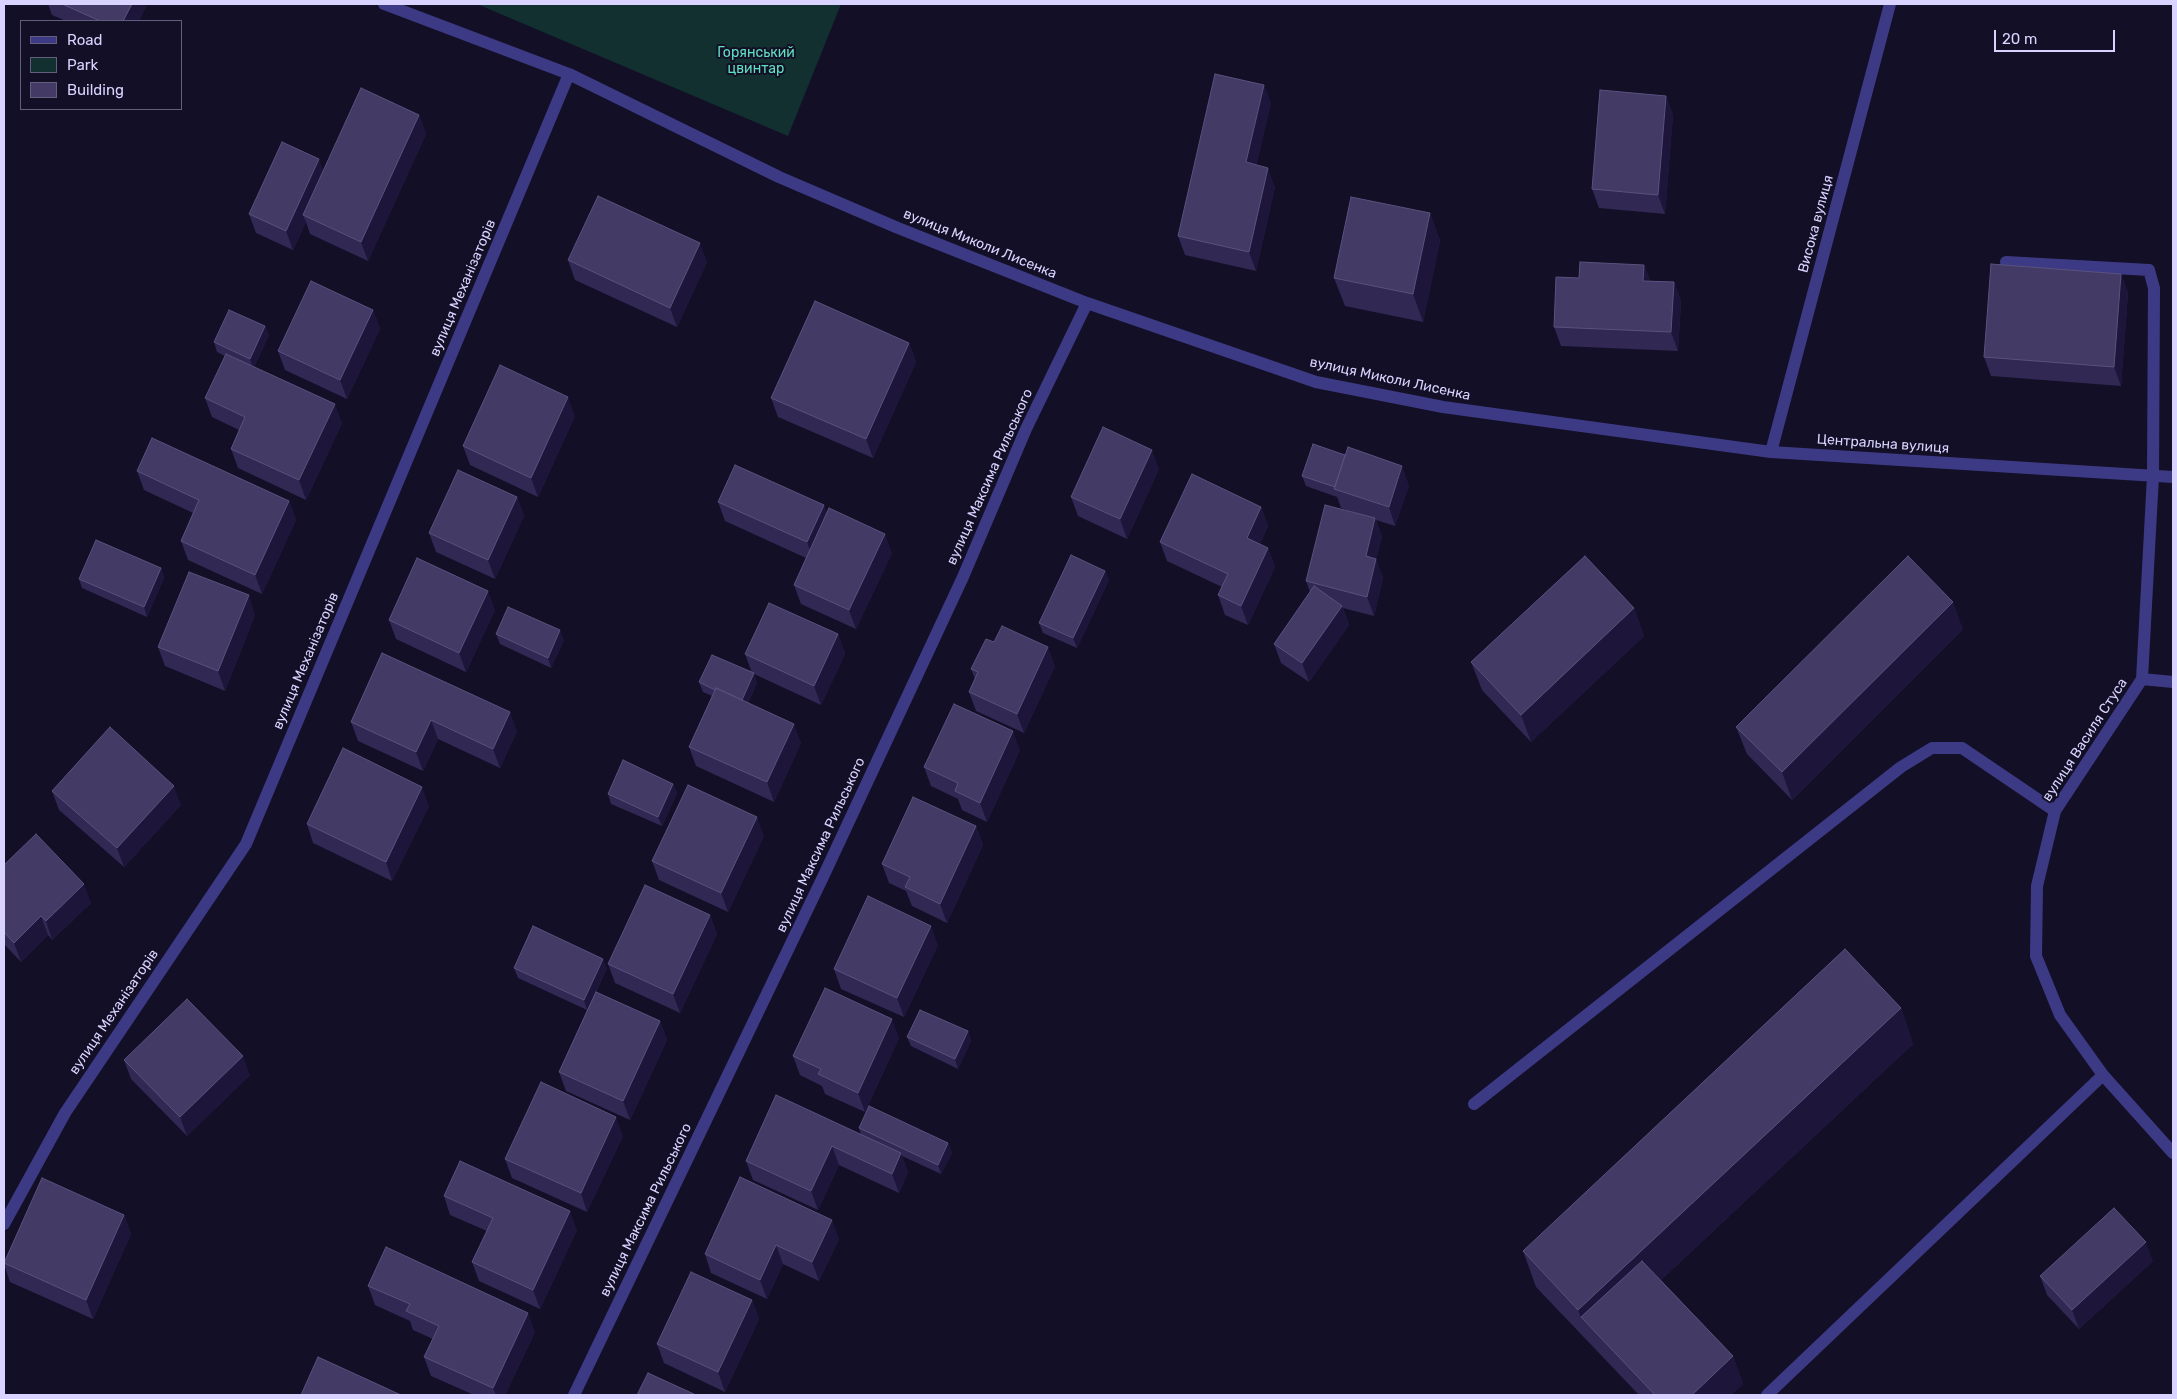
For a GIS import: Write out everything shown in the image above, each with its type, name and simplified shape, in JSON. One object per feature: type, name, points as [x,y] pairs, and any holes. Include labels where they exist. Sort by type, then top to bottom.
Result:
[{"type":"street","name":"вулиця Миколи Лисенка","points":[[384,4],[569,74],[779,177],[898,228],[1087,303],[1316,382],[1443,407],[1592,429]]},
{"type":"street","name":"Висока вулиця","points":[[1771,452],[1890,4]]},
{"type":"street","name":"вулиця Механізаторів","points":[[4,1224],[64,1113],[246,844],[569,74]]},
{"type":"street","name":"вулиця Василя Стуса","points":[[2006,262],[2149,270],[2154,288],[2153,476],[2142,679],[2055,811],[2038,886],[2036,956],[2060,1015],[2103,1075],[2173,1153]]},
{"type":"street","name":"вулиця Максима Рильського","points":[[574,1395],[827,868],[963,577],[1026,429],[1087,303]]},
{"type":"street","name":"Центральна вулиця","points":[[1592,429],[1771,452],[2173,477]]},
{"type":"street","points":[[2142,679],[2173,682]]},
{"type":"street","points":[[1474,1104],[1901,767],[1932,748],[1962,748],[2055,811]]},
{"type":"street","points":[[1767,1395],[2103,1075]]},
{"type":"green space","name":"Горянський цвинтар","points":[[477,4],[841,4],[788,136]]},
{"type":"building","points":[[62,4],[132,4],[124,20],[98,20]]},
{"type":"building","points":[[1215,74],[1264,85],[1246,162],[1268,168],[1249,252],[1178,236]]},
{"type":"building","points":[[361,88],[419,115],[361,242],[303,215]]},
{"type":"building","points":[[1600,90],[1666,96],[1658,195],[1592,189]]},
{"type":"building","points":[[282,142],[319,159],[286,231],[249,214]]},
{"type":"building","points":[[598,196],[700,243],[670,308],[568,260]]},
{"type":"building","points":[[1351,197],[1430,213],[1413,294],[1334,278]]},
{"type":"building","points":[[1580,262],[1644,265],[1643,281],[1674,282],[1671,332],[1554,327],[1556,277],[1579,278]]},
{"type":"building","points":[[1991,264],[2121,274],[2114,367],[1984,357]]},
{"type":"building","points":[[311,281],[373,310],[340,380],[278,351]]},
{"type":"building","points":[[815,301],[909,343],[866,439],[771,398]]},
{"type":"building","points":[[229,310],[265,326],[250,359],[214,342]]},
{"type":"building","points":[[226,354],[335,404],[299,480],[231,449],[245,417],[205,398]]},
{"type":"building","points":[[500,365],[568,397],[531,478],[463,446]]},
{"type":"building","points":[[1103,427],[1152,450],[1120,519],[1071,497]]},
{"type":"building","points":[[152,438],[289,501],[255,575],[181,541],[199,500],[137,471]]},
{"type":"building","points":[[1313,444],[1345,455],[1335,487],[1302,476]]},
{"type":"building","points":[[1348,447],[1402,466],[1389,507],[1334,489]]},
{"type":"building","points":[[735,465],[824,505],[807,542],[718,502]]},
{"type":"building","points":[[458,470],[517,497],[488,560],[429,533]]},
{"type":"building","points":[[1192,474],[1261,507],[1247,538],[1268,548],[1241,606],[1218,595],[1228,574],[1160,542]]},
{"type":"building","points":[[1325,505],[1375,518],[1366,556],[1376,559],[1367,597],[1306,581]]},
{"type":"building","points":[[829,508],[885,534],[849,610],[794,585]]},
{"type":"building","points":[[96,540],[161,568],[144,607],[79,579]]},
{"type":"building","points":[[1071,555],[1105,571],[1073,638],[1039,623]]},
{"type":"building","points":[[1585,556],[1634,608],[1521,715],[1471,662]]},
{"type":"building","points":[[1908,556],[1953,602],[1782,772],[1736,727]]},
{"type":"building","points":[[417,558],[488,591],[459,653],[389,620]]},
{"type":"building","points":[[189,572],[249,595],[218,671],[158,647]]},
{"type":"building","points":[[1314,586],[1342,606],[1302,663],[1274,644]]},
{"type":"building","points":[[769,603],[838,634],[814,686],[745,654]]},
{"type":"building","points":[[508,607],[560,630],[548,658],[496,634]]},
{"type":"building","points":[[1002,626],[1048,647],[1017,714],[969,692],[978,672],[971,669],[986,639],[994,642]]},
{"type":"building","points":[[382,653],[510,712],[493,749],[431,720],[416,752],[351,722]]},
{"type":"building","points":[[712,655],[754,673],[742,700],[699,682]]},
{"type":"building","points":[[716,688],[794,724],[767,782],[689,747]]},
{"type":"building","points":[[954,704],[1013,731],[980,803],[955,791],[958,783],[924,767]]},
{"type":"building","points":[[110,727],[174,786],[117,848],[52,791]]},
{"type":"building","points":[[343,748],[422,787],[386,862],[307,824]]},
{"type":"building","points":[[623,760],[673,784],[658,817],[608,794]]},
{"type":"building","points":[[688,785],[757,817],[721,893],[652,861]]},
{"type":"building","points":[[913,797],[976,826],[940,904],[905,887],[910,877],[882,864]]},
{"type":"building","points":[[36,834],[84,884],[46,921],[41,916],[14,943],[4,932],[4,865]]},
{"type":"building","points":[[645,885],[710,915],[673,994],[608,964]]},
{"type":"building","points":[[868,896],[931,926],[897,998],[834,969]]},
{"type":"building","points":[[533,926],[603,959],[584,1000],[514,968]]},
{"type":"building","points":[[1845,949],[1901,1008],[1578,1310],[1523,1251]]},
{"type":"building","points":[[825,988],[892,1019],[858,1093],[818,1074],[821,1069],[793,1056]]},
{"type":"building","points":[[596,992],[660,1021],[623,1101],[559,1072]]},
{"type":"building","points":[[187,999],[243,1056],[180,1117],[124,1060]]},
{"type":"building","points":[[920,1010],[968,1031],[955,1059],[907,1037]]},
{"type":"building","points":[[541,1082],[616,1117],[581,1193],[505,1159]]},
{"type":"building","points":[[776,1095],[901,1153],[892,1174],[832,1146],[811,1191],[746,1161]]},
{"type":"building","points":[[869,1106],[948,1143],[938,1165],[859,1128]]},
{"type":"building","points":[[460,1161],[570,1211],[533,1290],[472,1262],[493,1218],[444,1196]]},
{"type":"building","points":[[740,1177],[832,1220],[812,1262],[776,1245],[760,1280],[705,1254]]},
{"type":"building","points":[[42,1178],[124,1215],[86,1300],[4,1263]]},
{"type":"building","points":[[2114,1208],[2146,1242],[2072,1310],[2040,1276]]},
{"type":"building","points":[[386,1247],[528,1313],[493,1388],[424,1357],[439,1326],[406,1311],[410,1304],[368,1286]]},
{"type":"building","points":[[1642,1261],[1733,1356],[1692,1395],[1655,1395],[1581,1317]]},
{"type":"building","points":[[691,1272],[752,1300],[718,1372],[657,1344]]},
{"type":"building","points":[[318,1357],[401,1395],[301,1395]]},
{"type":"building","points":[[648,1373],[696,1395],[637,1395]]}]
